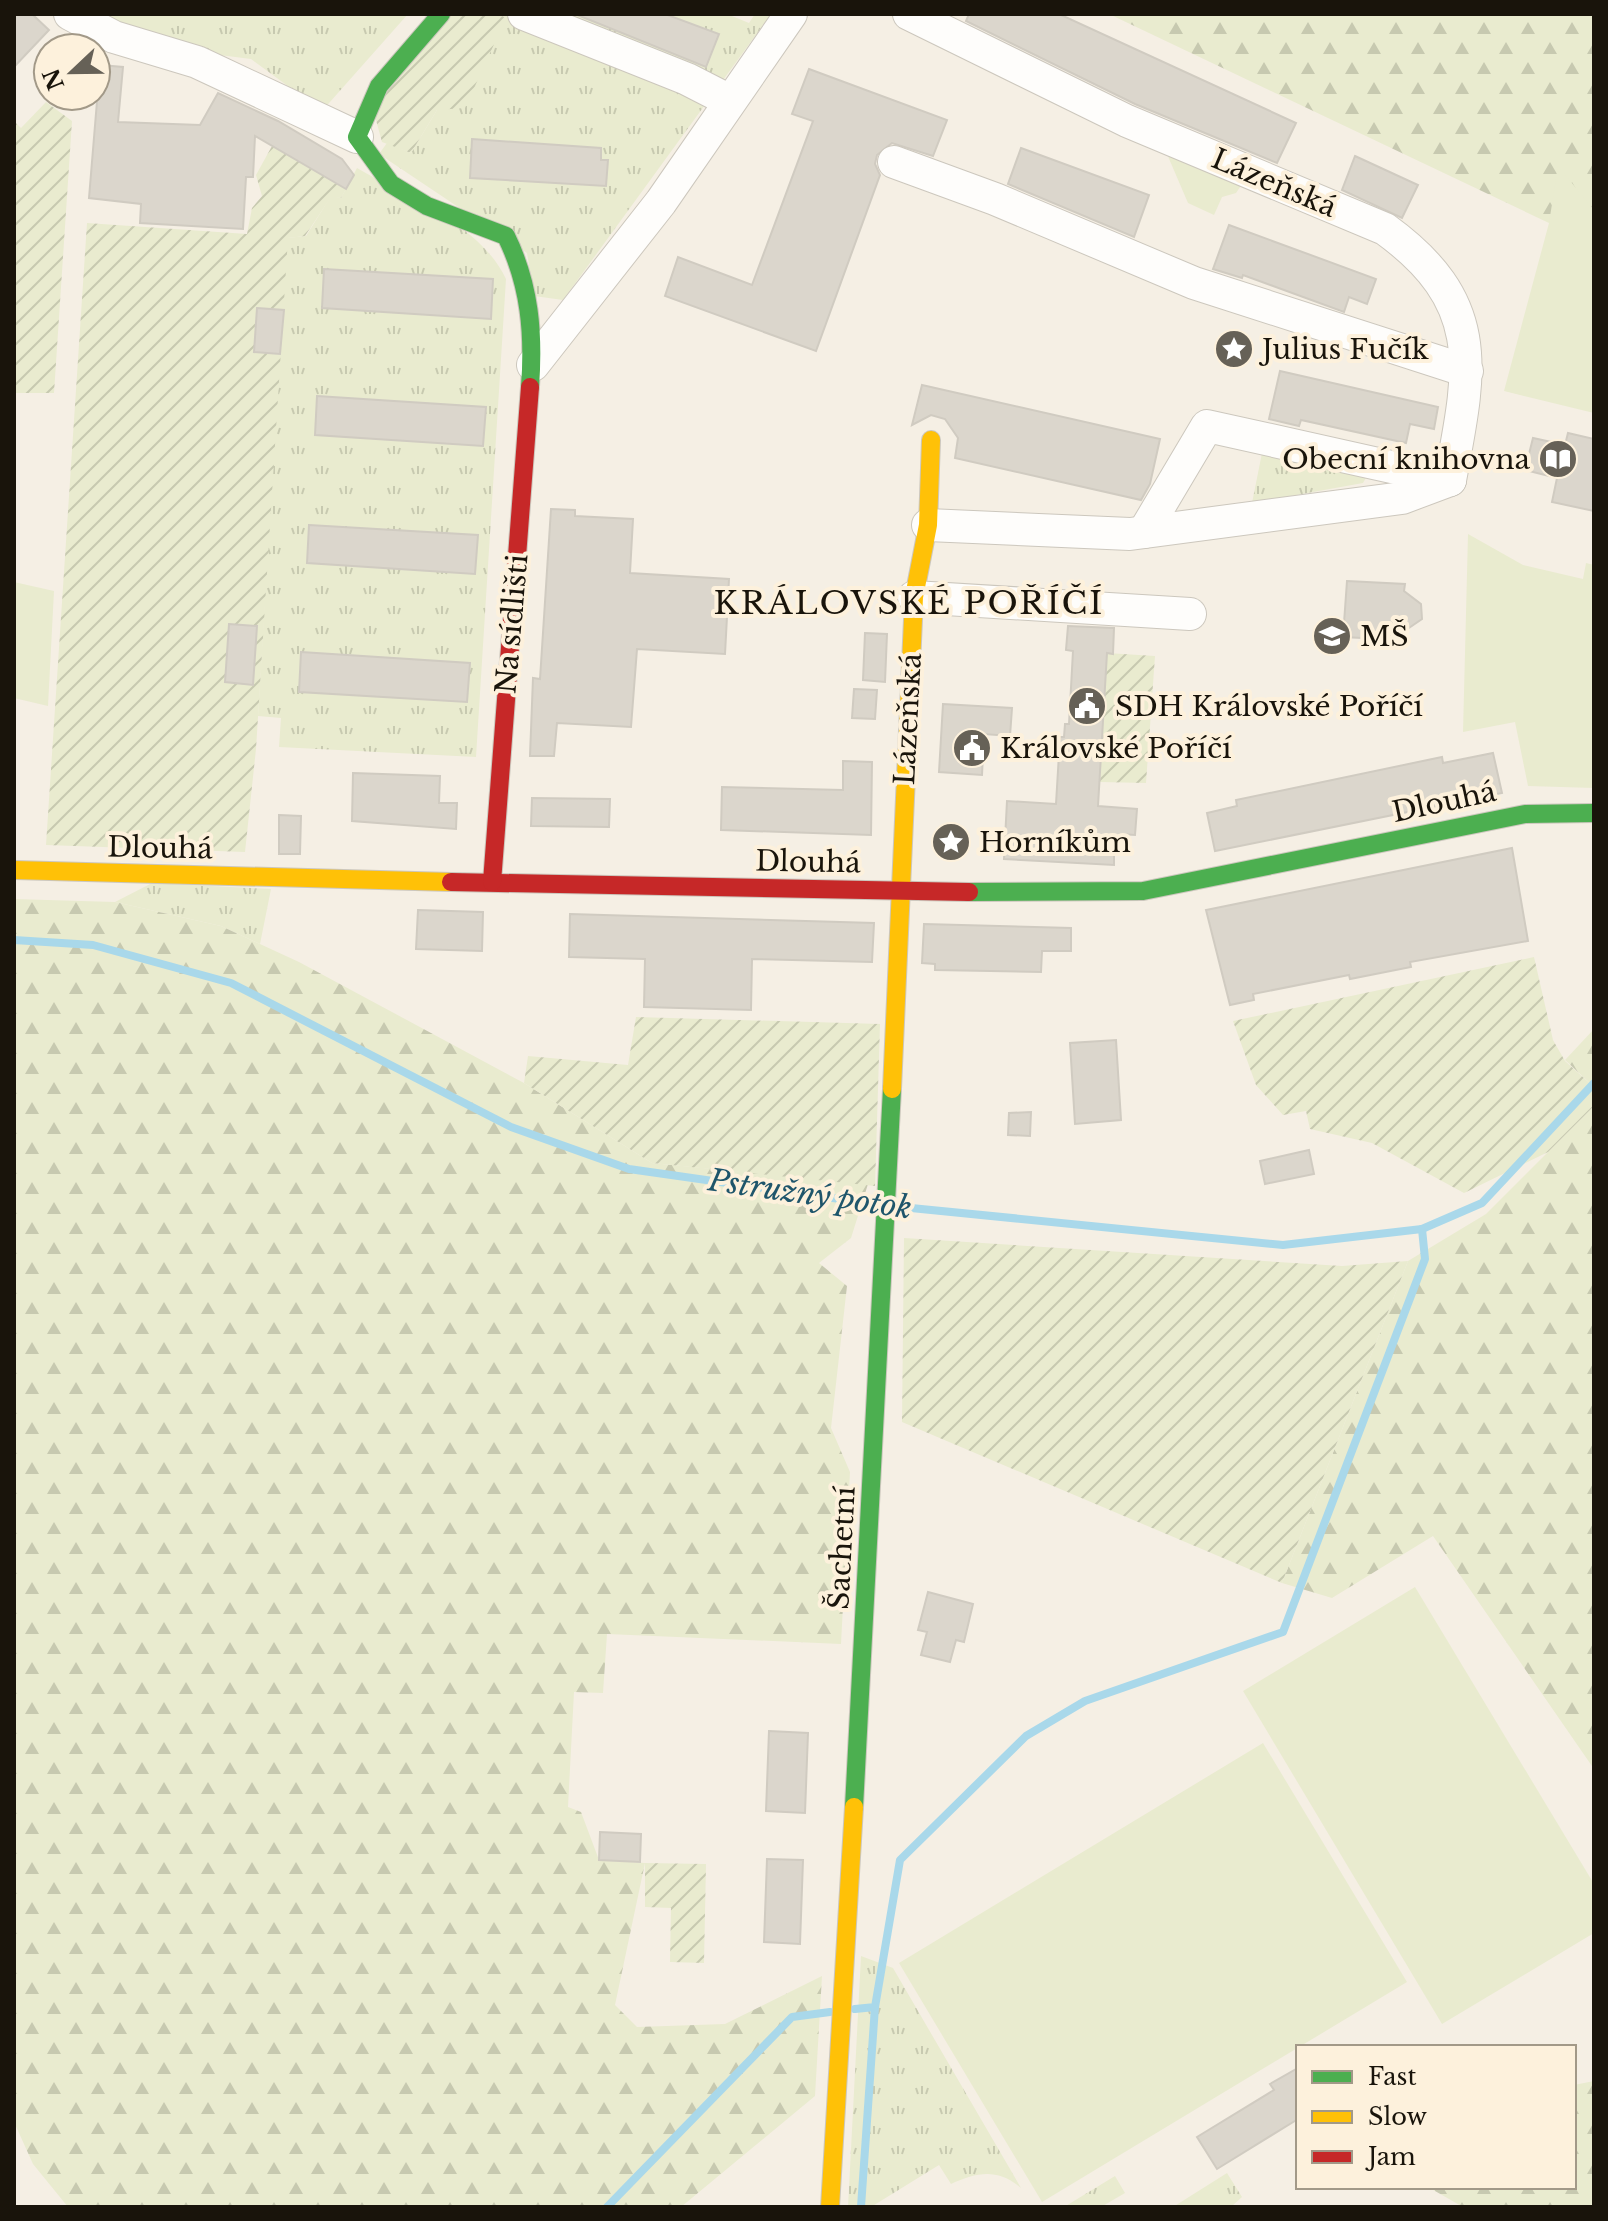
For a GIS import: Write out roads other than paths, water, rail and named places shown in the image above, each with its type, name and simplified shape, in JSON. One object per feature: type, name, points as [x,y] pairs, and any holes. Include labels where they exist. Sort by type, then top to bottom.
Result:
[{"type":"street","points":[[70,14],[114,37],[197,62],[357,137],[362,111],[374,89],[441,14]]},
{"type":"street","points":[[524,14],[687,79],[728,100]]},
{"type":"street","points":[[533,365],[661,202],[728,100],[791,14]]},
{"type":"street","name":"Lázeňská","points":[[909,14],[1127,121],[1385,229],[1432,269],[1451,298],[1467,351],[1467,371],[1450,480]]},
{"type":"street","name":"Na sídlišti","points":[[357,137],[391,184],[427,206],[506,236],[517,258],[534,336],[492,882]]},
{"type":"street","points":[[894,162],[995,199],[1194,283],[1467,371]]},
{"type":"street","points":[[1144,532],[1207,426],[1450,480]]},
{"type":"street","name":"Lázeňská","points":[[899,892],[914,597],[928,525],[931,440]]},
{"type":"street","points":[[928,525],[1144,532],[1402,498],[1450,480]]},
{"type":"street","points":[[914,597],[1190,614]]},
{"type":"street","name":"Dlouhá","points":[[14,870],[99,875],[899,892],[1143,891],[1525,814],[1594,813]]},
{"type":"street","name":"Šachetní","points":[[830,2207],[887,1236],[899,892]]},
{"type":"waterway","name":"Pstružný potok","points":[[14,940],[93,945],[231,983],[511,1127],[629,1169],[875,1204]]},
{"type":"waterway","name":"Pstružný potok","points":[[901,1207],[1283,1245],[1422,1229],[1482,1203],[1594,1083]]},
{"type":"waterway","points":[[855,2009],[875,2007],[900,1860],[1026,1736],[1085,1701],[1283,1632],[1425,1259],[1422,1229]]},
{"type":"waterway","points":[[861,2207],[875,2007]]},
{"type":"waterway","points":[[607,2207],[792,2017],[830,2012]]},
{"type":"place","name":"Julius Fučík","points":[[1234,349]]},
{"type":"place","name":"Obecní knihovna","points":[[1558,459]]},
{"type":"place","name":"MŠ","points":[[1332,636]]},
{"type":"place","name":"SDH Královské Poříčí","points":[[1087,706]]},
{"type":"place","name":"Královské Poříčí","points":[[972,748]]},
{"type":"place","name":"Horníkům","points":[[951,842]]},
{"type":"district","name":"KRÁLOVSKÉ POŘÍČÍ","points":[[909,603]]}]
